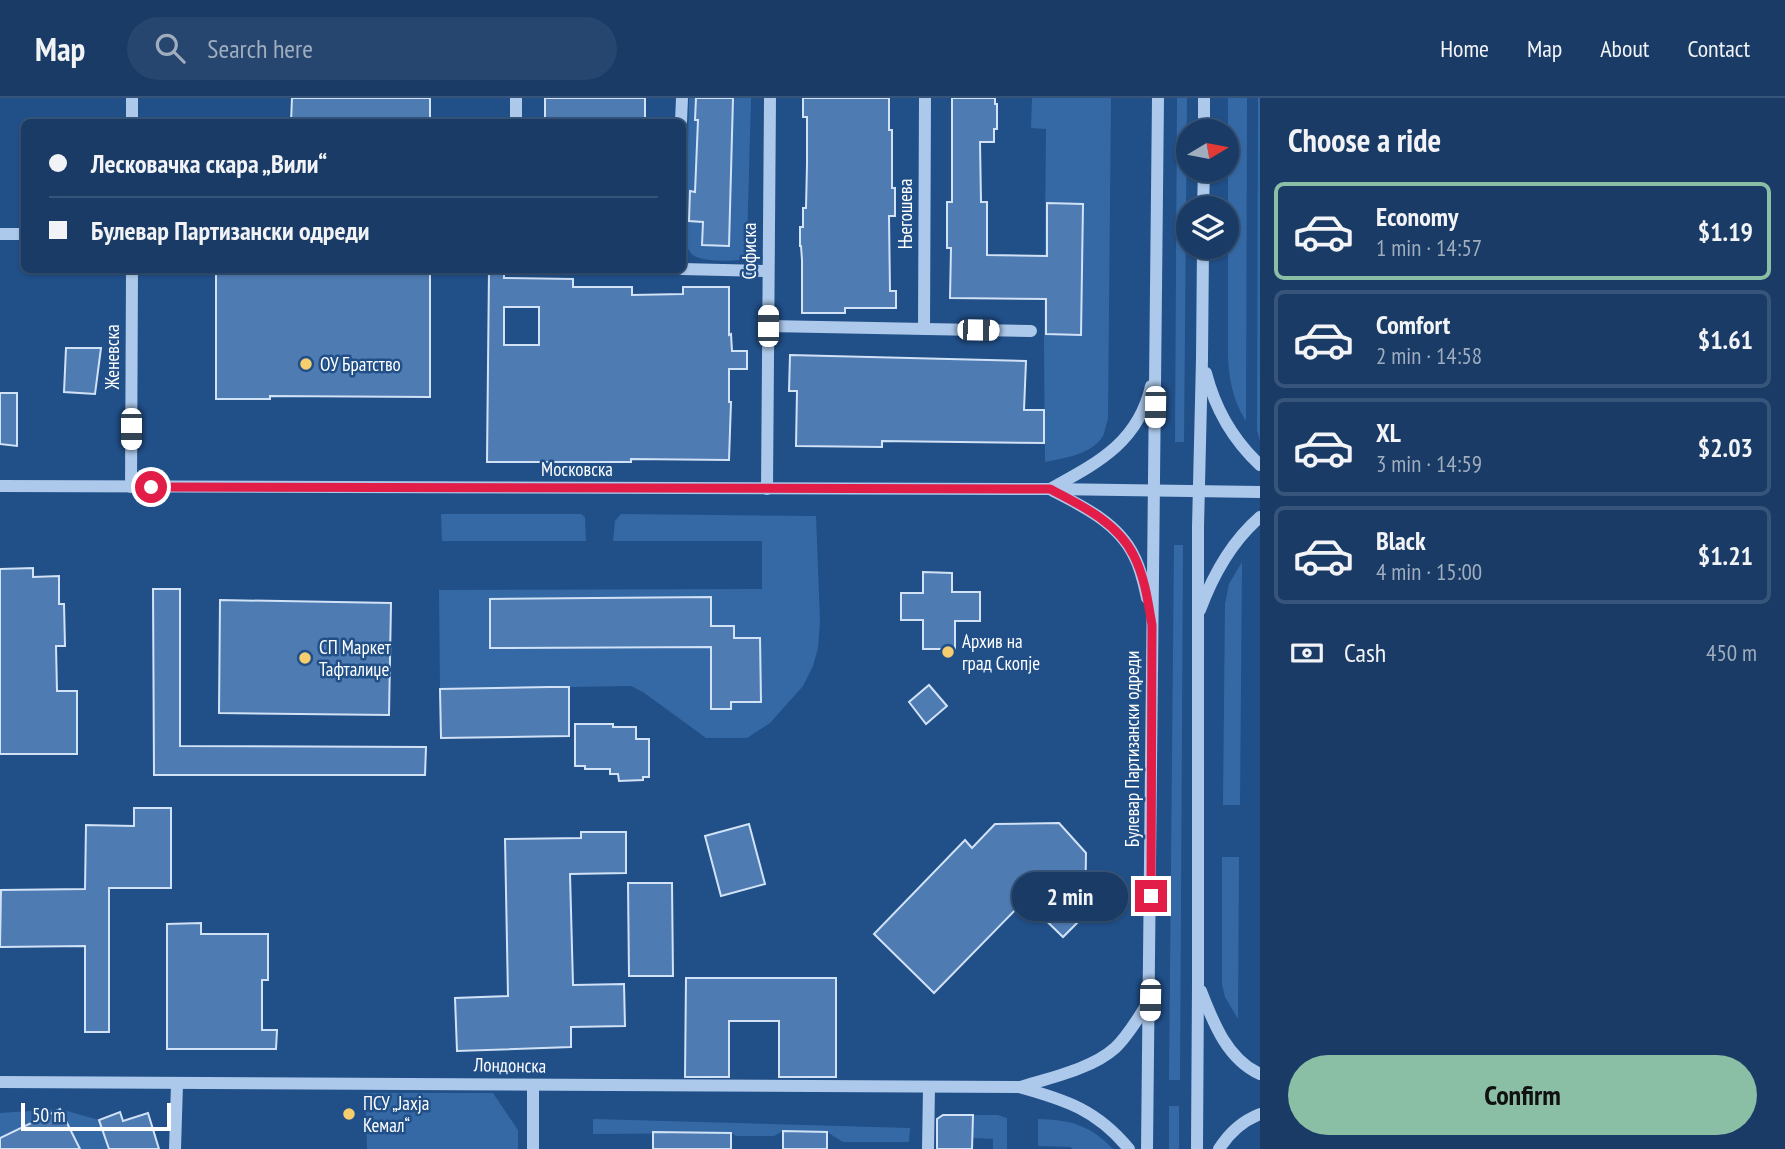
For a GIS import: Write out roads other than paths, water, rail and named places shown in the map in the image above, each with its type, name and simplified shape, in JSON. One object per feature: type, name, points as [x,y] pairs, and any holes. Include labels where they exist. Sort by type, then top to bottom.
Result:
[{"type":"street","points":[[132,98],[132,119]]},
{"type":"street","points":[[516,98],[516,119]]},
{"type":"street","points":[[681,119],[682,98]]},
{"type":"street","name":"Софиска","points":[[767,489],[770,98]]},
{"type":"street","name":"Његошева","points":[[925,98],[925,329]]},
{"type":"street","name":"Булевар Партизански одреди","points":[[1147,1149],[1158,98]]},
{"type":"street","points":[[1204,98],[1204,119]]},
{"type":"street","points":[[0,234],[21,234]]},
{"type":"street","points":[[1197,1149],[1197,625],[1203,259]]},
{"type":"street","points":[[686,269],[768,271]]},
{"type":"street","name":"Женевска","points":[[131,487],[132,273]]},
{"type":"street","points":[[768,326],[1031,331]]},
{"type":"street","points":[[1202,359],[1224,419],[1242,447],[1260,465]]},
{"type":"street","points":[[1050,489],[1091,467],[1120,445],[1138,421],[1149,395],[1156,362]]},
{"type":"street","name":"Московска","points":[[0,486],[1260,492]]},
{"type":"street","points":[[1050,489],[1097,515],[1128,546],[1142,576],[1152,625]]},
{"type":"street","points":[[1197,625],[1203,601],[1223,560],[1260,517]]},
{"type":"street","points":[[1198,984],[1214,1023],[1230,1050],[1246,1066],[1260,1074]]},
{"type":"street","name":"Лондонска","points":[[1019,1087],[1066,1073],[1104,1056],[1126,1035],[1150,1000]]},
{"type":"street","name":"Лондонска","points":[[0,1082],[1019,1087],[1051,1096],[1091,1114],[1112,1129],[1129,1149]]},
{"type":"street","points":[[176,1149],[177,1084]]},
{"type":"street","points":[[533,1085],[533,1149]]},
{"type":"street","points":[[928,1149],[929,1087]]},
{"type":"street","points":[[1219,1149],[1238,1126],[1260,1114]]},
{"type":"place","name":"ОУ Братство","points":[[306,364]]},
{"type":"place","name":"Архив на град Скопје","points":[[948,652]]},
{"type":"place","name":"СП Маркет Тафталиџе","points":[[305,658]]},
{"type":"place","name":"ПСУ „Јахја Кемал“","points":[[349,1114]]}]
